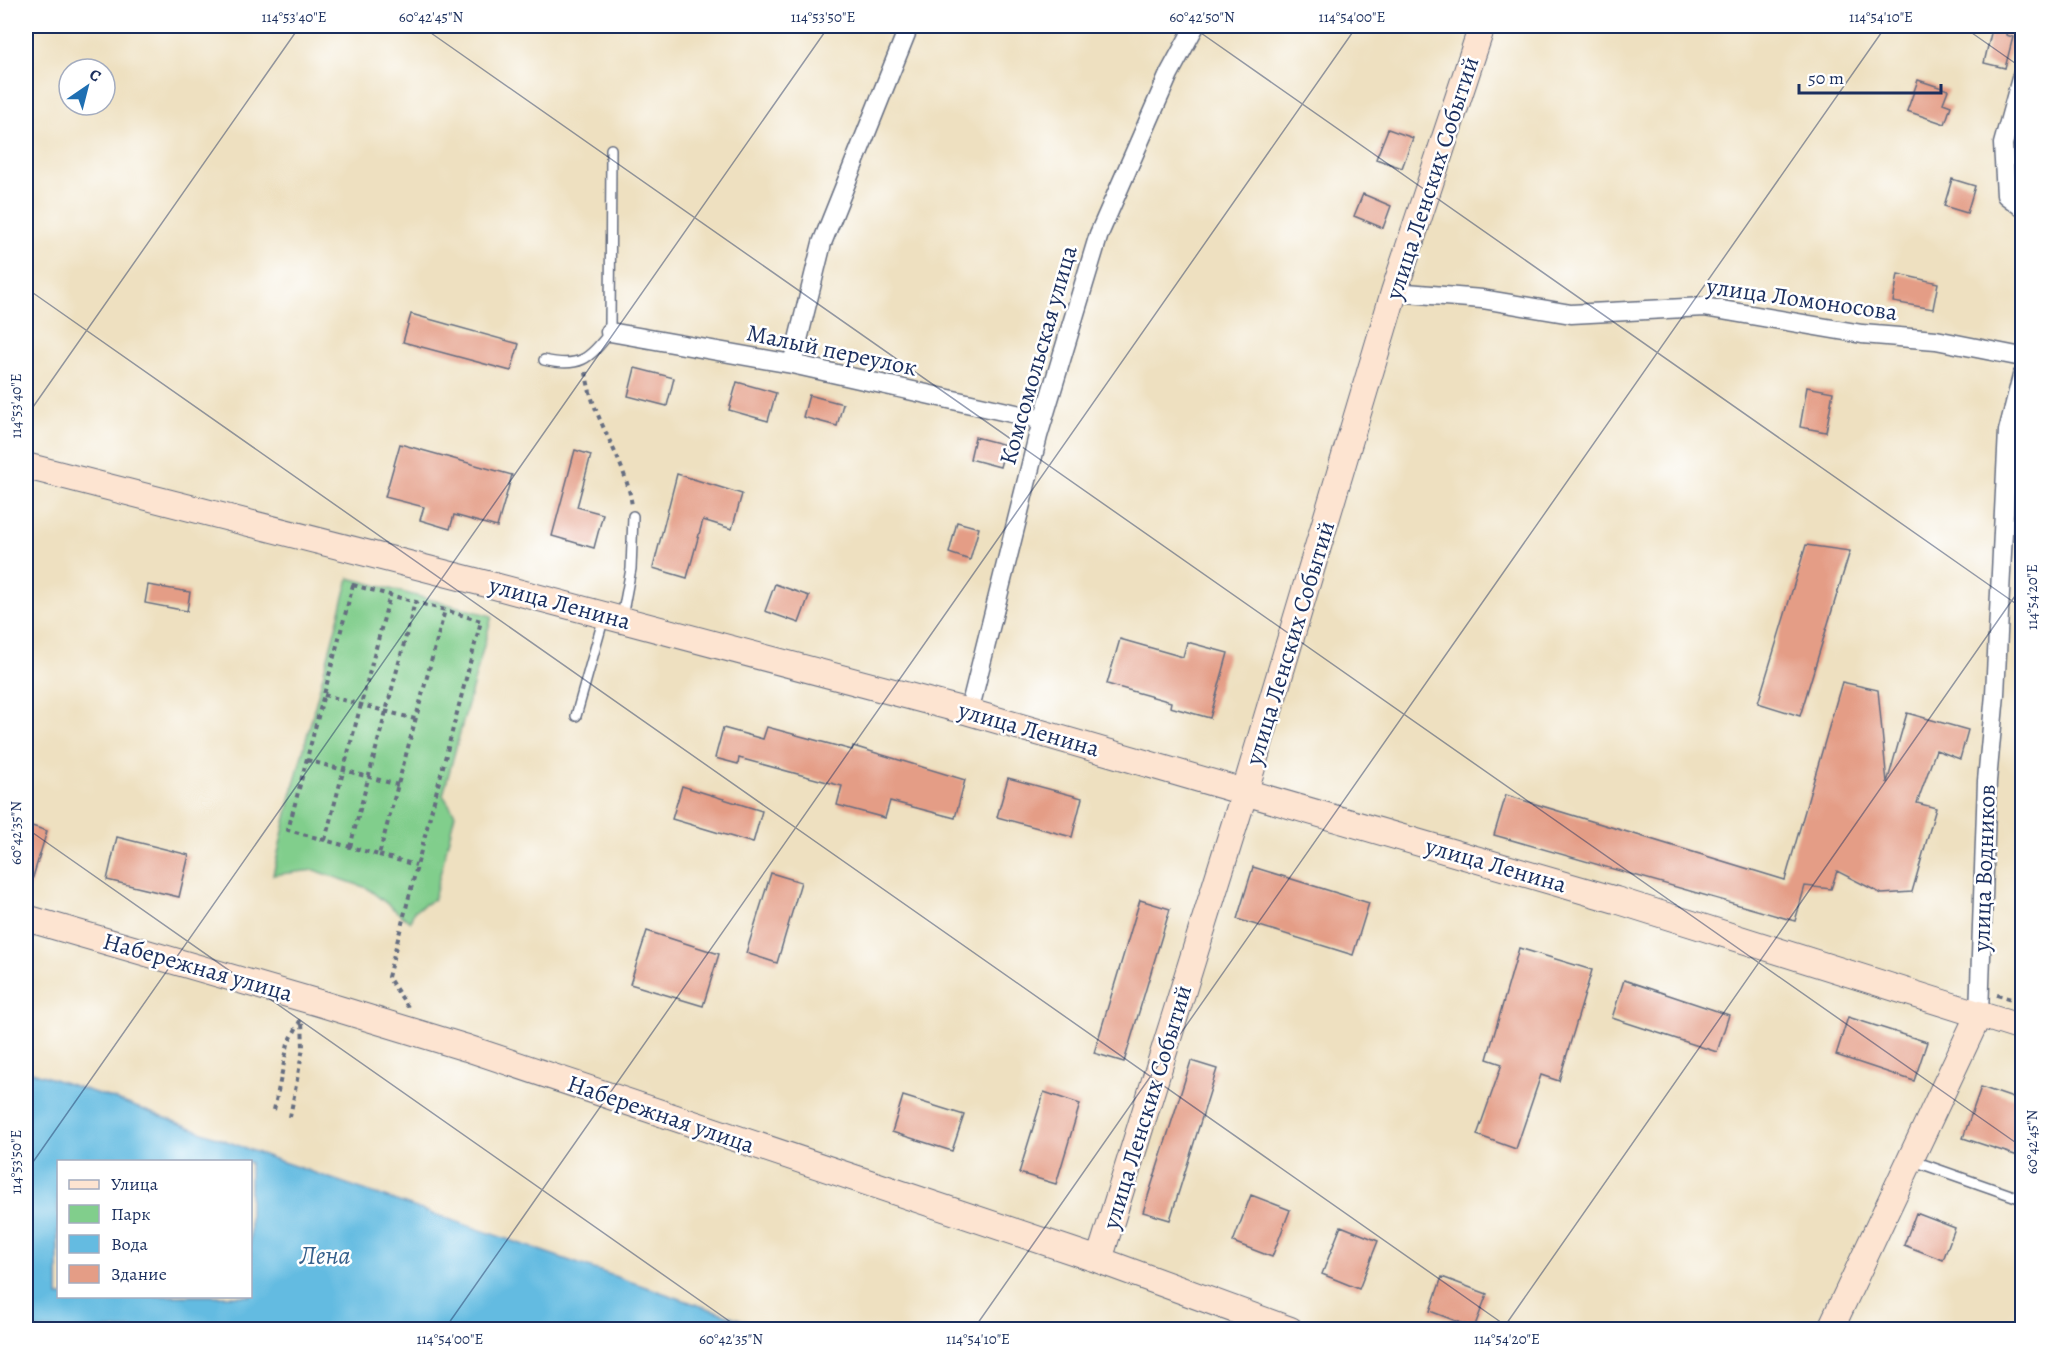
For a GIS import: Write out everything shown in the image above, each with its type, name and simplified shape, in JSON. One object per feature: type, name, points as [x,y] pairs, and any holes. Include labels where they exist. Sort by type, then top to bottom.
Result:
[{"type":"street","points":[[792,364],[822,243],[909,26]]},
{"type":"street","name":"Комсомольская улица","points":[[969,712],[1042,420],[1099,234],[1169,74],[1195,26]]},
{"type":"street","name":"улица Ленских Событий","points":[[1099,1260],[1245,791],[1394,292],[1482,26]]},
{"type":"street","points":[[2022,75],[2003,144],[2006,195],[2022,207]]},
{"type":"street","name":"улица Ломоносова","points":[[1394,292],[1482,299],[1571,314],[1704,307],[1862,334],[1936,340],[2022,357]]},
{"type":"street","name":"Малый переулок","points":[[610,332],[792,364],[1042,420]]},
{"type":"street","name":"улица Водников","points":[[1830,1329],[1979,1014],[1987,781],[1995,694],[2008,432],[2022,376]]},
{"type":"street","name":"улица Ленина","points":[[26,466],[613,617],[969,712],[1616,900],[2022,1028]]},
{"type":"street","name":"Набережная улица","points":[[26,918],[408,1030],[1099,1260],[1290,1329]]},
{"type":"lane","points":[[544,360],[563,364],[585,359],[596,351],[610,332],[611,149]]},
{"type":"lane","points":[[576,716],[631,569],[633,516]]},
{"type":"lane","points":[[1909,1160],[2022,1199]]},
{"type":"path","points":[[585,359],[593,403],[603,432],[627,482],[633,516]]},
{"type":"path","points":[[408,1030],[411,1011],[388,977],[481,621],[353,585],[288,830],[416,865]]},
{"type":"path","points":[[324,840],[390,595]]},
{"type":"path","points":[[350,847],[415,602]]},
{"type":"path","points":[[379,855],[445,610]]},
{"type":"path","points":[[324,694],[416,719]]},
{"type":"path","points":[[306,760],[398,785]]},
{"type":"path","points":[[1997,995],[2022,1002]]},
{"type":"path","points":[[274,1110],[288,1044],[302,1016],[303,1048],[290,1117]]},
{"type":"green space","points":[[349,578],[492,616],[443,795],[455,814],[434,899],[414,911],[410,922],[367,888],[314,870],[273,875],[291,796]]},
{"type":"water","name":"Лена","points":[[26,1070],[120,1101],[277,1160],[768,1329],[26,1329]]},
{"type":"building","points":[[1992,29],[2006,32],[2006,35],[2013,37],[2005,68],[1984,63]]},
{"type":"building","points":[[1918,80],[1948,90],[1943,103],[1951,106],[1945,124],[1907,111]]},
{"type":"building","points":[[1388,129],[1413,138],[1402,168],[1376,159]]},
{"type":"building","points":[[1952,179],[1975,186],[1967,213],[1944,206]]},
{"type":"building","points":[[1363,194],[1391,206],[1383,228],[1354,216]]},
{"type":"building","points":[[1898,274],[1938,283],[1933,309],[1893,302]]},
{"type":"building","points":[[411,314],[519,344],[511,371],[403,342]]},
{"type":"building","points":[[635,368],[674,378],[667,406],[628,396]]},
{"type":"building","points":[[737,382],[776,393],[768,421],[729,410]]},
{"type":"building","points":[[1807,387],[1833,392],[1826,432],[1800,427]]},
{"type":"building","points":[[809,395],[843,404],[837,426],[803,417]]},
{"type":"building","points":[[975,437],[1006,445],[1000,467],[970,459]]},
{"type":"building","points":[[400,444],[512,475],[497,527],[454,515],[450,529],[420,520],[424,507],[385,497]]},
{"type":"building","points":[[575,450],[591,455],[577,507],[603,514],[594,548],[552,536]]},
{"type":"building","points":[[677,474],[742,494],[732,529],[703,520],[687,578],[653,568]]},
{"type":"building","points":[[957,522],[979,528],[970,560],[949,553]]},
{"type":"building","points":[[1806,545],[1850,551],[1800,716],[1758,703]]},
{"type":"building","points":[[775,584],[809,596],[799,623],[765,611]]},
{"type":"building","points":[[148,585],[190,592],[187,611],[145,603]]},
{"type":"building","points":[[1120,639],[1183,657],[1187,642],[1228,653],[1210,718],[1170,707],[1171,702],[1107,684]]},
{"type":"building","points":[[1842,682],[1878,690],[1887,783],[1907,713],[1968,730],[1960,759],[1936,750],[1917,803],[1936,808],[1912,892],[1882,894],[1837,871],[1831,889],[1805,886],[1795,921],[1494,835],[1506,795],[1785,880]]},
{"type":"building","points":[[767,727],[852,750],[853,746],[965,780],[955,818],[890,801],[885,818],[837,805],[842,786],[739,758],[738,764],[715,758],[723,728],[763,739]]},
{"type":"building","points":[[1008,778],[1082,798],[1072,837],[997,817]]},
{"type":"building","points":[[682,786],[762,811],[753,843],[672,819]]},
{"type":"building","points":[[26,824],[47,831],[29,890],[26,889]]},
{"type":"building","points":[[117,837],[189,855],[179,897],[107,880]]},
{"type":"building","points":[[1253,867],[1369,903],[1353,955],[1237,919]]},
{"type":"building","points":[[771,873],[801,882],[777,963],[746,953]]},
{"type":"building","points":[[1140,900],[1170,909],[1124,1062],[1094,1053]]},
{"type":"building","points":[[647,931],[719,954],[703,1006],[630,984]]},
{"type":"building","points":[[1519,948],[1592,970],[1559,1081],[1541,1075],[1516,1149],[1477,1135],[1502,1064],[1487,1059]]},
{"type":"building","points":[[1624,980],[1729,1015],[1717,1052],[1612,1018]]},
{"type":"building","points":[[1848,1017],[1927,1042],[1914,1081],[1836,1055]]},
{"type":"building","points":[[1191,1061],[1217,1069],[1170,1220],[1143,1212]]},
{"type":"building","points":[[1981,1087],[2022,1101],[2022,1142],[2018,1156],[1963,1138]]},
{"type":"building","points":[[1044,1092],[1080,1104],[1056,1184],[1019,1173]]},
{"type":"building","points":[[903,1096],[964,1115],[952,1151],[892,1132]]},
{"type":"building","points":[[1251,1195],[1290,1210],[1272,1257],[1233,1242]]},
{"type":"building","points":[[1916,1213],[1955,1228],[1943,1260],[1904,1245]]},
{"type":"building","points":[[1341,1226],[1378,1241],[1359,1289],[1322,1274]]},
{"type":"building","points":[[1442,1277],[1487,1294],[1474,1328],[1430,1311]]}]
